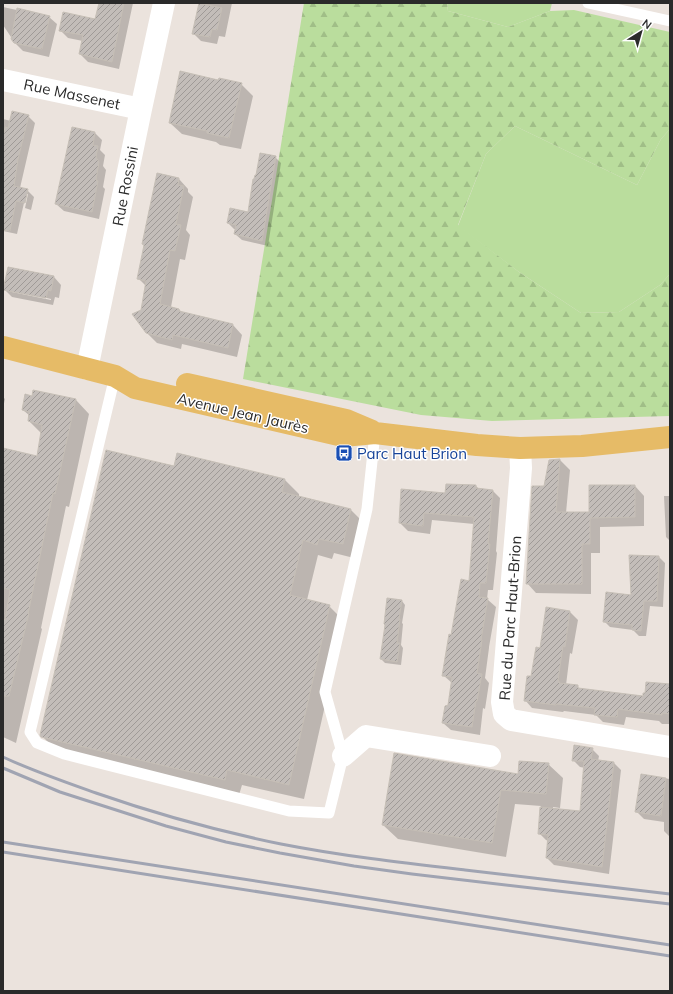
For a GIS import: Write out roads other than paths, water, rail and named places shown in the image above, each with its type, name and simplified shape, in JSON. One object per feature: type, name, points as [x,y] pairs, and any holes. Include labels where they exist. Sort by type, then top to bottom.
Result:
[{"type":"main road","name":"Avenue Jean Jaurès","points":[[3,347],[115,376],[139,374],[346,420],[375,432],[477,445],[520,448],[582,446],[670,437]]},
{"type":"street","name":"Rue Rossini","points":[[87,369],[164,3]]},
{"type":"street","name":"Rue Massenet","points":[[3,80],[141,109]]},
{"type":"street","name":"Rue du Parc Haut-Brion","points":[[520,448],[521,468],[502,702],[504,714],[510,720],[670,747]]},
{"type":"street","points":[[343,756],[366,736],[490,756]]},
{"type":"lane","points":[[588,3],[670,22]]},
{"type":"lane","points":[[115,376],[30,732],[37,743],[64,754],[288,811],[329,813],[343,756],[325,692],[367,509],[375,432]]},
{"type":"railway","points":[[3,757],[96,793],[141,808],[234,834],[281,844],[396,862],[670,894]]},
{"type":"railway","points":[[3,768],[60,792],[166,826],[226,842],[354,866],[670,904]]},
{"type":"railway","points":[[3,842],[670,945]]},
{"type":"railway","points":[[3,852],[670,956]]},
{"type":"place","name":"Parc Haut Brion","points":[[344,453]]}]
